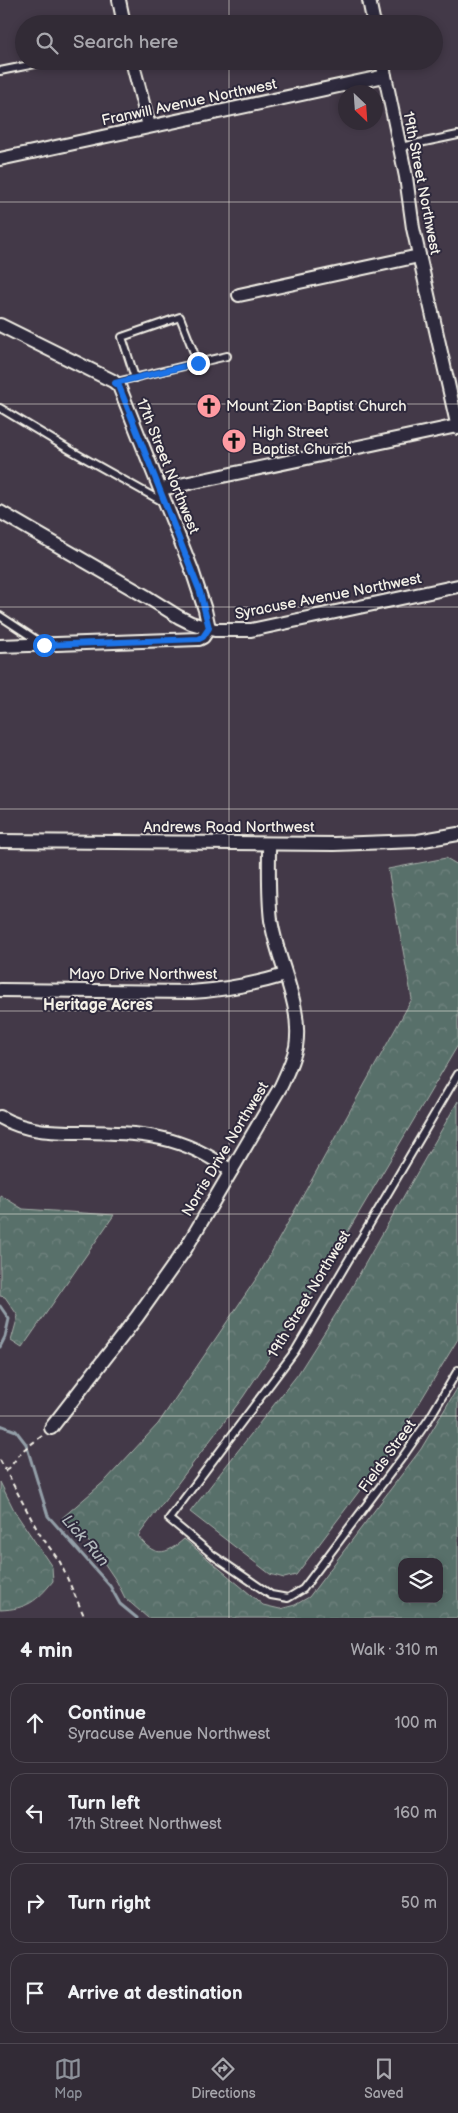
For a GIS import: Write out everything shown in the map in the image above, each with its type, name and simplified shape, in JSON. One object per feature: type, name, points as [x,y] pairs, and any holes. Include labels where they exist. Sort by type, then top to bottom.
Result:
[{"type":"street","points":[[119,0],[122,15]]},
{"type":"street","points":[[369,0],[372,15]]},
{"type":"street","points":[[134,70],[148,126]]},
{"type":"street","name":"19th Street Northwest","points":[[384,70],[400,147],[419,256],[458,426]]},
{"type":"street","name":"Franwill Avenue Northwest","points":[[0,159],[385,76]]},
{"type":"street","points":[[239,295],[419,256]]},
{"type":"street","points":[[0,325],[115,383]]},
{"type":"street","name":"17th Street Northwest","points":[[115,383],[119,386],[161,489],[200,592],[209,628]]},
{"type":"street","points":[[161,489],[458,426]]},
{"type":"street","name":"Syracuse Avenue Northwest","points":[[0,512],[179,617],[191,623],[209,628],[233,631],[251,630],[458,586]]},
{"type":"street","points":[[0,646],[199,639],[203,637],[209,628]]},
{"type":"street","name":"Andrews Road Northwest","points":[[0,841],[269,844],[385,843],[418,841],[458,834]]},
{"type":"street","name":"Norris Drive Northwest","points":[[51,1428],[143,1309],[186,1248],[281,1086],[292,1063],[297,1028],[296,1014],[271,919],[269,844]]},
{"type":"street","name":"Mayo Drive Northwest","points":[[0,990],[221,991],[250,986],[285,975]]},
{"type":"street","points":[[0,1117],[26,1129],[46,1132],[124,1133],[173,1140],[212,1156],[232,1171]]},
{"type":"lane","points":[[0,71],[15,68]]},
{"type":"lane","points":[[400,147],[458,135]]},
{"type":"lane","points":[[135,378],[122,337],[180,318],[198,363]]},
{"type":"lane","points":[[115,383],[227,356]]},
{"type":"lane","points":[[0,408],[146,494],[166,503]]},
{"type":"lane","points":[[0,616],[44,645]]},
{"type":"lane","name":"19th Street Northwest","points":[[170,1519],[296,1351],[458,1074]]},
{"type":"lane","name":"Fields Street","points":[[170,1519],[214,1556],[260,1590],[279,1598],[288,1598],[303,1589],[404,1455],[429,1419],[458,1370]]},
{"type":"path","points":[[7,1471],[22,1451],[33,1442]]},
{"type":"path","points":[[0,1460],[39,1533],[60,1562],[85,1618]]},
{"type":"green space","points":[[446,858],[458,865],[458,1045],[305,1304],[243,1397],[138,1536],[149,1548],[160,1552],[171,1549],[184,1539],[263,1605],[280,1609],[295,1605],[309,1597],[421,1449],[458,1387],[458,1618],[148,1618],[125,1598],[117,1582],[92,1545],[62,1518],[106,1480],[158,1424],[260,1273],[412,999],[388,869]]},
{"type":"green space","points":[[458,1101],[458,1339],[394,1445],[296,1575],[284,1578],[270,1574],[190,1512],[298,1374],[341,1306]]},
{"type":"green space","points":[[0,1195],[23,1209],[114,1215],[22,1348],[11,1341],[18,1316],[5,1297],[0,1296]]},
{"type":"green space","points":[[0,1482],[15,1512],[52,1567],[53,1581],[31,1603],[17,1608],[0,1610]]},
{"type":"waterway","name":"Lick Run","points":[[0,1306],[9,1319],[5,1337],[0,1347]]},
{"type":"waterway","name":"Lick Run","points":[[0,1425],[16,1431],[26,1444],[48,1516],[110,1586],[120,1604],[137,1618]]},
{"type":"place","name":"Mount Zion Baptist Church","points":[[209,406]]},
{"type":"place","name":"High Street Baptist Church","points":[[234,441]]},
{"type":"district","name":"Heritage Acres","points":[[98,1004]]},
{"type":"route","points":[[44,645],[164,642],[199,639],[207,633],[209,628],[205,610],[192,570],[119,386],[115,383],[198,363]]}]
